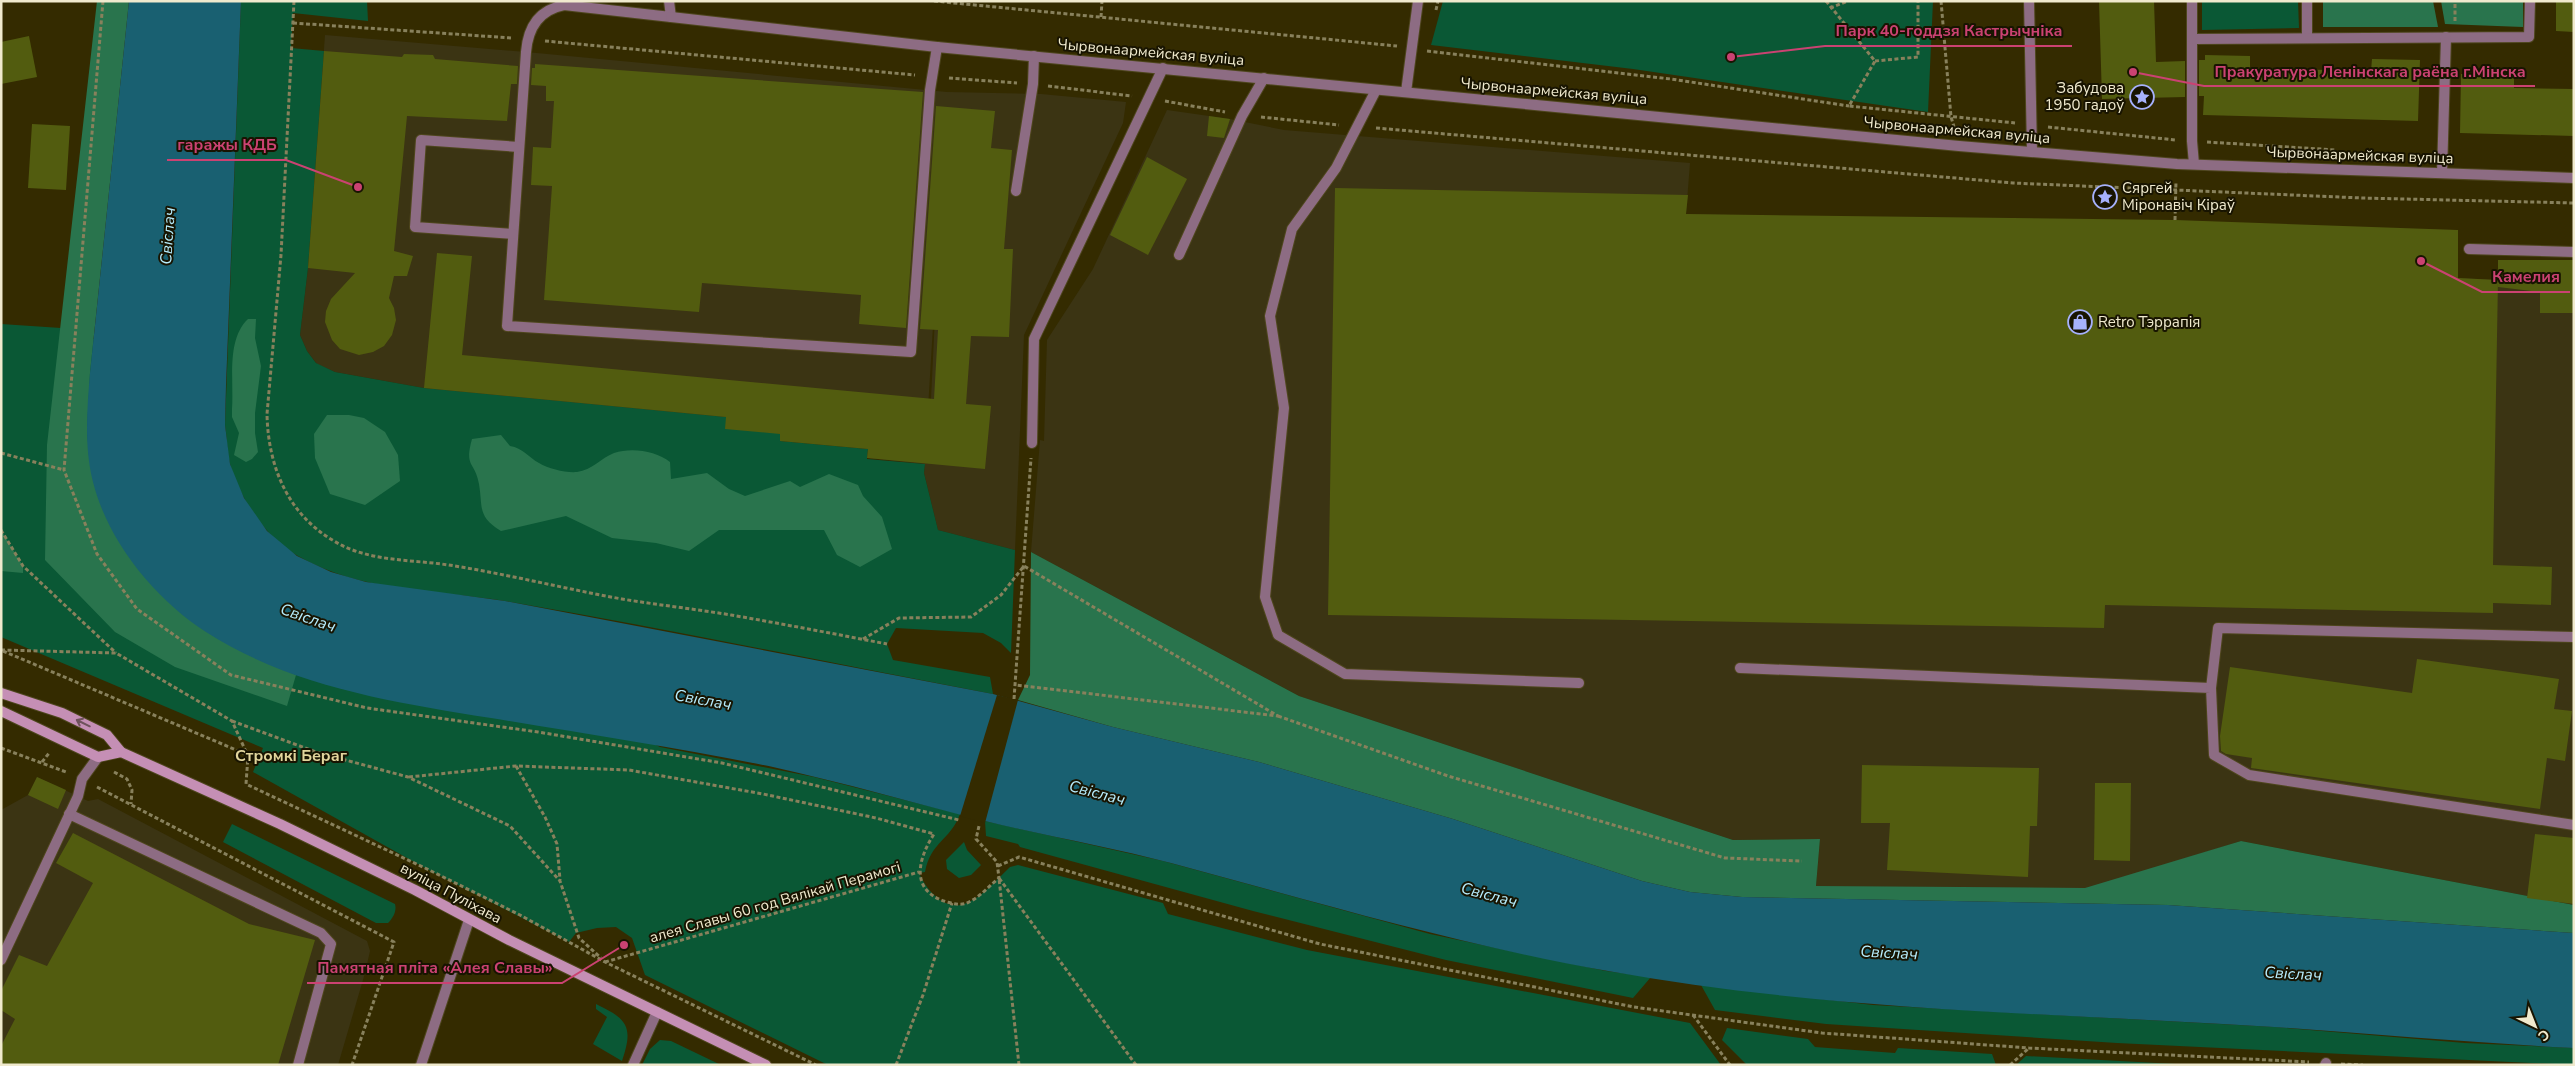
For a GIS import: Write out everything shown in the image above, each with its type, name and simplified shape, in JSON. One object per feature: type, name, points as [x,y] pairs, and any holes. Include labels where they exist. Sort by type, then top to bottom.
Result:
[{"type":"street","points":[[669,1],[672,17]]},
{"type":"street","points":[[1406,92],[1418,1]]},
{"type":"street","points":[[2030,1],[2032,152]]},
{"type":"street","points":[[2192,1],[2192,141],[2194,164]]},
{"type":"street","points":[[2306,1],[2307,38]]},
{"type":"street","points":[[2193,39],[2529,37],[2530,1]]},
{"type":"street","name":"Чырвонаармейская вуліца","points":[[527,40],[537,18],[551,8],[564,5],[937,47],[1959,146],[2194,164],[2574,178]]},
{"type":"street","points":[[2442,173],[2446,36]]},
{"type":"street","points":[[527,40],[507,326],[911,352],[937,47]]},
{"type":"street","points":[[1016,191],[1033,84],[1034,56]]},
{"type":"street","points":[[1032,443],[1034,339],[1163,68]]},
{"type":"street","points":[[1179,256],[1242,116],[1264,78]]},
{"type":"street","points":[[1376,90],[1336,168],[1292,229],[1270,316],[1284,408],[1265,597],[1278,635],[1345,674],[1579,683]]},
{"type":"street","points":[[513,234],[415,227],[421,140],[519,147]]},
{"type":"street","points":[[2469,249],[2574,252]]},
{"type":"street","points":[[2574,637],[2218,628],[2211,688],[2214,755],[2249,775],[2574,824]]},
{"type":"street","points":[[1740,668],[2211,688]]},
{"type":"street","name":"вуліца Пуліхава","points":[[1,693],[62,713],[107,735],[121,752],[280,824],[415,890],[469,920],[766,1065]]},
{"type":"street","points":[[1,711],[98,757],[121,752]]},
{"type":"street","points":[[1,960],[69,814],[82,779],[98,757]]},
{"type":"street","points":[[69,814],[322,933],[331,944],[298,1065]]},
{"type":"street","points":[[421,1065],[469,920]]},
{"type":"street","points":[[633,1065],[657,1012]]},
{"type":"path","points":[[103,1],[64,470],[97,554],[137,609],[230,675],[367,708],[538,732],[722,763],[959,820]]},
{"type":"path","points":[[294,1],[281,255],[267,414],[267,437],[279,480],[289,499],[302,514],[333,541],[356,551],[385,558],[454,566],[623,599],[730,615],[887,644]]},
{"type":"path","points":[[934,1],[960,2],[1413,48],[1424,51],[1448,52],[1671,79],[1849,106],[1951,117],[2192,141],[2341,151]]},
{"type":"path","points":[[1101,17],[1102,1]]},
{"type":"path","points":[[1826,1],[1875,61]]},
{"type":"path","points":[[1830,8],[1848,1]]},
{"type":"path","points":[[1875,61],[1918,57],[1918,1]]},
{"type":"path","points":[[1942,1],[1951,117],[1959,146]]},
{"type":"path","points":[[293,23],[527,40],[933,77],[1033,84],[1150,98],[1242,116],[2013,184],[2362,198],[2574,202]]},
{"type":"path","points":[[1849,106],[1875,61]]},
{"type":"path","points":[[1014,699],[1032,443]]},
{"type":"path","points":[[1,453],[64,470]]},
{"type":"path","points":[[1,530],[23,566],[116,653],[232,720],[316,752],[408,777],[510,826],[560,881]]},
{"type":"path","points":[[862,639],[899,618],[971,617],[1001,595],[1024,566]]},
{"type":"path","points":[[1024,566],[1278,716],[1448,776],[1725,858],[1802,861]]},
{"type":"path","points":[[1,651],[116,653]]},
{"type":"path","points":[[1,651],[248,756]]},
{"type":"path","points":[[1016,685],[1278,716]]},
{"type":"path","points":[[232,720],[248,756],[246,784],[425,868],[520,915],[605,962],[816,1065]]},
{"type":"path","points":[[1,748],[82,779],[394,942],[352,1065]]},
{"type":"path","points":[[516,766],[545,816],[557,844],[560,881],[580,938],[605,962]]},
{"type":"path","points":[[408,777],[516,766],[629,770],[763,794],[876,818],[934,834],[922,853],[919,872],[925,888],[931,895],[957,905],[969,903],[999,878]]},
{"type":"path","points":[[109,771],[118,772],[127,779],[132,790],[131,804]]},
{"type":"path","points":[[979,826],[976,839],[997,862],[998,866],[1019,1065]]},
{"type":"path","points":[[998,866],[1019,857],[1320,944],[1564,994],[1822,1033],[2029,1048],[2362,1065]]},
{"type":"path","name":"алея Славы 60 год Вялікай Перамогі","points":[[605,962],[919,872]]},
{"type":"path","points":[[999,878],[1136,1065]]},
{"type":"path","points":[[896,1065],[923,995],[952,903]]},
{"type":"path","points":[[1693,1014],[1730,1065]]},
{"type":"path","points":[[2010,1065],[2029,1048]]},
{"type":"shaded area","points":[[325,35],[947,92],[1041,94],[1126,102],[1123,123],[1024,335],[1015,550],[938,530],[924,473],[925,464],[867,458],[868,449],[780,441],[780,434],[424,388],[335,372],[317,364],[307,351],[300,335],[308,268]],"holes":[[[941,193],[931,399],[926,442]]]},
{"type":"shaded area","points":[[1167,110],[1230,119],[1284,130],[1690,163],[1686,214],[2458,230],[2458,278],[2498,280],[2498,260],[2574,260],[2574,905],[2241,841],[2091,888],[1821,888],[1816,886],[1820,839],[1733,840],[1299,696],[1031,552],[1040,440],[1044,441],[1047,340],[1093,269]]},
{"type":"shaded area","points":[[37,777],[88,801],[98,799],[367,941],[370,951],[365,973],[338,1065],[1,1065],[1,810],[28,795]]},
{"type":"green space","points":[[97,1],[129,1],[90,373],[87,430],[89,456],[125,549],[159,592],[249,655],[296,675],[287,706],[175,667],[115,632],[45,560],[47,445]]},
{"type":"green space","points":[[241,1],[367,1],[368,21],[293,13],[291,48],[324,51],[308,268],[300,335],[307,351],[316,363],[335,372],[424,388],[726,417],[780,434],[780,441],[868,449],[867,459],[925,464],[924,473],[938,530],[1015,550],[1011,653],[1001,643],[983,633],[896,628],[887,644],[893,660],[990,677],[993,694],[505,601],[373,583],[347,577],[322,568],[298,556],[275,539],[247,504],[240,491],[230,464],[225,425]]},
{"type":"green space","points":[[1443,1],[1933,1],[1928,112],[1633,69],[1431,45]]},
{"type":"green space","points":[[2202,1],[2298,1],[2299,28],[2202,30]]},
{"type":"green space","points":[[2323,1],[2433,1],[2438,27],[2323,27]]},
{"type":"green space","points":[[2441,1],[2523,1],[2523,27],[2445,24]]},
{"type":"green space","points":[[248,319],[256,319],[255,338],[261,366],[255,413],[255,433],[258,452],[252,459],[246,462],[234,455],[239,433],[232,417],[232,361],[236,338]]},
{"type":"green space","points":[[1,324],[61,328],[94,339],[89,456],[660,747],[814,777],[960,814],[951,830],[936,847],[925,872],[919,873],[932,893],[945,903],[961,905],[975,899],[1010,867],[1018,865],[1163,903],[1168,914],[1307,950],[1690,1023],[1721,1065],[828,1065],[645,975],[632,938],[616,927],[597,928],[576,933],[569,942],[425,868],[253,772],[263,748],[1,637]]},
{"type":"green space","points":[[327,415],[349,415],[364,418],[385,432],[398,455],[400,481],[365,505],[330,494],[315,458],[314,434]]},
{"type":"green space","points":[[501,435],[510,446],[522,451],[543,465],[558,470],[582,471],[614,453],[628,450],[644,451],[658,455],[670,462],[671,479],[707,473],[729,489],[745,496],[790,481],[800,487],[829,474],[858,485],[863,496],[882,517],[892,549],[860,567],[837,555],[824,530],[719,530],[689,551],[656,543],[612,538],[566,516],[501,531],[488,521],[482,511],[479,484],[469,455],[472,439]]},
{"type":"green space","points":[[1,530],[23,566],[23,573],[1,571]]},
{"type":"green space","points":[[1031,552],[1299,696],[1733,840],[1820,839],[1816,886],[2085,888],[2241,841],[2574,905],[2574,933],[2168,905],[1742,897],[1690,892],[1642,881],[1453,819],[1259,762],[1113,727],[1018,700],[1030,675]]},
{"type":"green space","points":[[985,821],[1163,861],[1430,934],[1606,971],[1651,977],[1633,998],[1446,960],[1253,911],[1020,847],[1018,844],[986,836]]},
{"type":"green space","points":[[232,824],[395,904],[393,917],[388,923],[376,923],[223,842]]},
{"type":"green space","points":[[964,842],[967,850],[981,865],[971,875],[959,878],[947,869],[946,860]]},
{"type":"green space","points":[[1701,985],[1873,1005],[2275,1027],[2465,1043],[2574,1048],[2574,1065],[2117,1043],[1826,1024],[1715,1010]]},
{"type":"green space","points":[[596,1004],[615,1014],[625,1025],[627,1039],[622,1061],[593,1044],[607,1017],[596,1009]]},
{"type":"green space","points":[[1727,1028],[1808,1039],[1815,1047],[1895,1053],[1898,1048],[1992,1054],[1996,1065],[1747,1065],[1722,1040]]},
{"type":"green space","points":[[660,1040],[671,1041],[721,1065],[642,1065],[650,1049]]},
{"type":"green space","points":[[2026,1056],[2194,1065],[2016,1065]]},
{"type":"water","name":"Свіслач","points":[[129,1],[241,1],[225,425],[230,464],[244,498],[267,531],[297,556],[331,572],[366,582],[505,601],[993,694],[1113,727],[1259,762],[1453,819],[1642,881],[1690,892],[1742,897],[2168,905],[2574,933],[2574,1048],[2274,1027],[1857,1003],[1774,995],[1608,971],[1443,936],[1148,857],[985,821],[773,767],[668,747],[417,706],[344,690],[273,666],[239,651],[206,632],[187,619],[152,586],[122,547],[110,526],[93,482],[87,441],[89,387]]},
{"type":"pier","points":[[997,695],[1018,700],[985,823],[960,816]]},
{"type":"building","points":[[2099,1],[2154,1],[2156,62],[2185,61],[2185,97],[2102,99]]},
{"type":"building","points":[[2556,1],[2574,1],[2574,32],[2556,31]]},
{"type":"building","points":[[29,36],[37,77],[1,84],[1,42]]},
{"type":"building","points":[[324,51],[402,57],[404,54],[433,55],[435,59],[518,66],[517,84],[511,84],[507,121],[407,116],[394,251],[413,256],[407,276],[394,276],[389,298],[394,308],[396,320],[392,335],[384,346],[373,352],[359,355],[340,349],[332,340],[325,322],[326,311],[331,299],[355,273],[308,268]]},
{"type":"building","points":[[2205,55],[2250,56],[2250,68],[2371,71],[2372,59],[2420,60],[2418,121],[2203,115],[2204,96],[2199,96],[2199,60],[2205,60]]},
{"type":"building","points":[[535,64],[923,92],[906,328],[859,324],[861,295],[702,283],[699,312],[544,300],[552,186],[531,185],[533,147],[551,148],[554,101],[546,101],[546,86],[531,85],[532,68],[535,68]]},
{"type":"building","points":[[2461,74],[2514,75],[2514,88],[2574,89],[2574,136],[2460,133]]},
{"type":"building","points":[[936,106],[995,111],[991,148],[1012,150],[1004,249],[1013,249],[1009,337],[971,336],[966,404],[991,406],[985,469],[867,458],[868,449],[780,441],[780,434],[725,429],[726,417],[424,388],[437,253],[472,256],[462,355],[934,399],[938,330],[920,329]]},
{"type":"building","points":[[1209,116],[1230,119],[1224,138],[1207,136]]},
{"type":"building","points":[[32,124],[70,126],[66,190],[28,188]]},
{"type":"building","points":[[1147,157],[1187,179],[1148,255],[1110,235]]},
{"type":"building","points":[[1335,188],[1688,195],[1686,214],[2175,220],[2458,230],[2458,278],[2498,280],[2493,565],[2552,567],[2551,605],[2493,603],[2493,613],[2105,605],[2104,628],[1328,615]]},
{"type":"building","points":[[2498,260],[2574,260],[2574,313],[2540,313],[2540,292],[2498,287]]},
{"type":"building","points":[[2417,659],[2559,679],[2554,709],[2572,711],[2565,761],[2547,758],[2540,809],[2251,768],[2252,758],[2226,754],[2221,751],[2220,736],[2230,667],[2412,693]]},
{"type":"building","points":[[1862,765],[2039,768],[2037,826],[2030,826],[2028,877],[1887,870],[1890,823],[1861,823]]},
{"type":"building","points":[[37,777],[66,790],[58,809],[28,795]]},
{"type":"building","points":[[2095,783],[2131,783],[2130,861],[2094,860]]},
{"type":"building","points":[[73,833],[249,924],[315,940],[278,1065],[1,1065],[1,1046],[15,1019],[1,1010],[1,991],[19,955],[47,966],[93,883],[56,863]]},
{"type":"building","points":[[2535,834],[2574,838],[2574,904],[2527,898]]},
{"type":"place","name":"Парк 40-годдзя Кастрычніка","points":[[1731,57]]},
{"type":"place","name":"Пракуратура Ленінскага раёна г.Мінска","points":[[2133,72]]},
{"type":"place","name":"Забудова 1950 гадоў","points":[[2142,97]]},
{"type":"place","name":"гаражы КДБ","points":[[358,187]]},
{"type":"place","name":"Сяргей Міронавіч Кіраў","points":[[2105,197]]},
{"type":"place","name":"Камелия","points":[[2421,261]]},
{"type":"place","name":"Retro Тэррапія","points":[[2080,322]]},
{"type":"place","name":"Памятная пліта «Алея Славы»","points":[[624,945]]},
{"type":"district","name":"Стромкі Бераг","points":[[291,756]]}]
